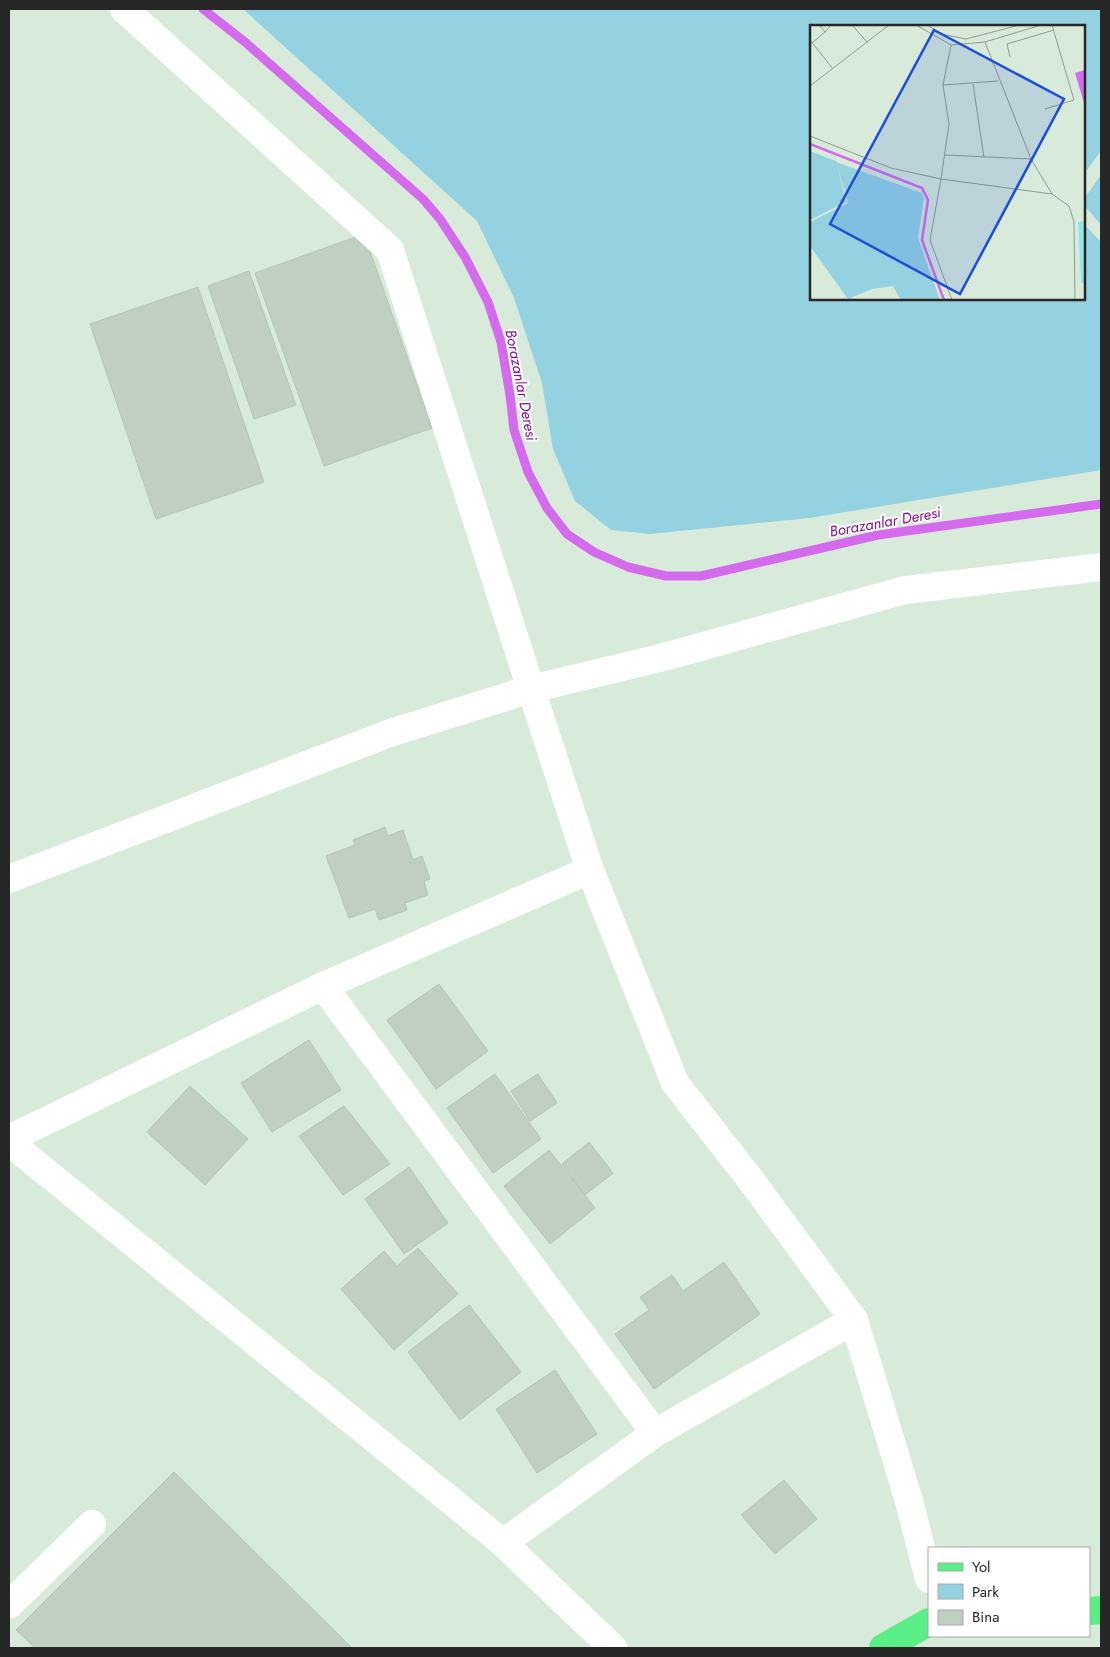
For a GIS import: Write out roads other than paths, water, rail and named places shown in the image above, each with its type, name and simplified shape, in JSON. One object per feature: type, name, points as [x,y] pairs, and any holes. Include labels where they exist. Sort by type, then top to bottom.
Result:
[{"type":"main road","points":[[883,1648],[928,1623]]},
{"type":"street","points":[[124,9],[390,250],[590,870],[675,1083],[750,1179],[854,1320],[909,1502],[928,1575]]},
{"type":"street","points":[[9,879],[390,733],[531,689],[664,657],[905,590],[1101,567]]},
{"type":"street","points":[[590,870],[323,986],[9,1141],[503,1543],[613,1648]]},
{"type":"street","points":[[323,986],[655,1433]]},
{"type":"street","points":[[503,1543],[655,1433],[854,1320]]},
{"type":"street","points":[[9,1605],[92,1524]]},
{"type":"waterway","name":"Borazanlar Deresi","points":[[203,9],[245,42],[423,199],[440,219],[465,257],[488,302],[501,342],[514,430],[528,472],[547,508],[567,534],[594,552],[628,567],[666,576],[701,576],[878,535],[1101,504]]}]
